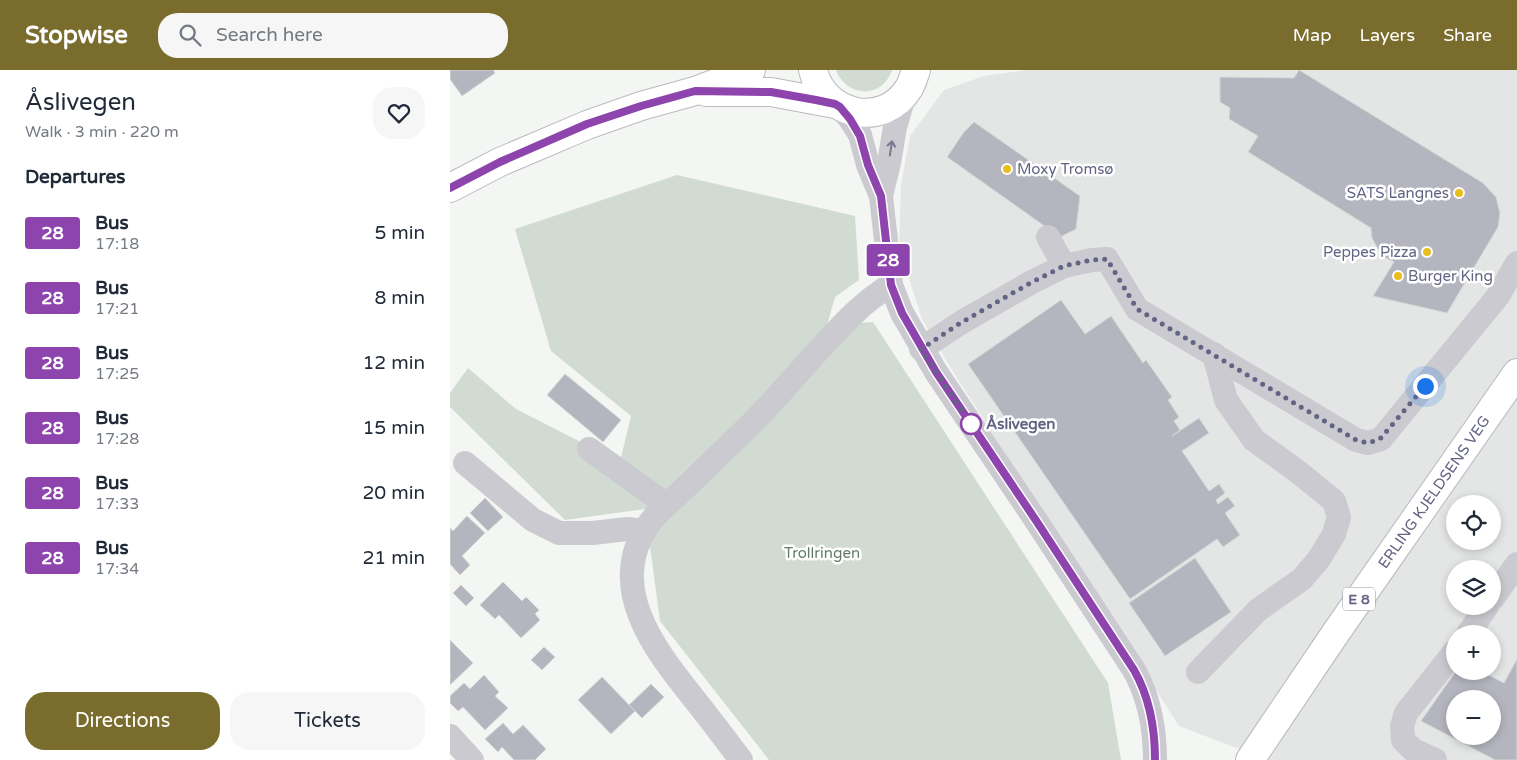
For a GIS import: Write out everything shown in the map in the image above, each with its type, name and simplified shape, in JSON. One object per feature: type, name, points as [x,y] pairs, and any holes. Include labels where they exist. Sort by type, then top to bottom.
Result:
[{"type":"main road","points":[[450,188],[500,162],[587,124],[695,91],[751,70]]},
{"type":"main road","points":[[813,70],[815,79],[823,93],[837,106]]},
{"type":"main road","points":[[695,91],[771,92],[837,106],[853,112],[875,112],[895,103],[910,83],[937,70]]},
{"type":"main road","name":"ERLING KJELDSENS VEG","points":[[1250,760],[1337,631],[1517,373]]},
{"type":"street","points":[[881,196],[895,127],[910,83]]},
{"type":"street","points":[[837,106],[850,119],[860,136],[868,165],[881,196],[891,285],[902,313],[921,349],[1134,670],[1149,704],[1154,732],[1155,760]]},
{"type":"street","points":[[1048,237],[1064,266]]},
{"type":"street","points":[[921,349],[962,322],[1064,266],[1107,259],[1137,309],[1356,440],[1368,443],[1380,439],[1407,408],[1498,296],[1517,263]]},
{"type":"street","points":[[741,760],[657,650],[644,626],[635,600],[632,584],[633,562],[645,530],[652,520],[752,423],[848,318],[877,293],[891,285]]},
{"type":"street","points":[[1198,672],[1258,610],[1302,579],[1319,559],[1334,534],[1338,517],[1334,501],[1254,440],[1226,400],[1214,354]]},
{"type":"street","points":[[588,449],[667,505]]},
{"type":"street","points":[[465,463],[533,520],[559,533],[627,529],[645,530]]},
{"type":"street","points":[[1501,586],[1517,564]]},
{"type":"street","points":[[1435,760],[1413,750],[1403,740],[1402,726],[1406,713],[1446,662]]},
{"type":"street","points":[[450,736],[472,760]]},
{"type":"shaded area","points":[[1026,70],[1517,70],[1517,760],[1268,760],[1179,726],[952,370],[922,319],[899,247],[901,185],[910,136],[944,90],[984,76]]},
{"type":"green space","points":[[836,70],[892,70],[887,80],[880,86],[873,90],[864,91],[855,90],[848,86]]},
{"type":"green space","name":"Trollringen","points":[[677,175],[855,216],[859,280],[835,297],[827,325],[873,322],[1108,683],[1121,760],[769,760],[660,621],[645,509],[565,520],[450,407],[450,393],[468,368],[516,409],[620,462],[631,416],[551,351],[515,229]]},
{"type":"building","points":[[450,70],[493,70],[495,73],[462,96],[450,79]]},
{"type":"building","points":[[1299,70],[1483,183],[1496,197],[1500,213],[1498,227],[1447,313],[1373,296],[1394,262],[1384,257],[1378,249],[1372,238],[1371,228],[1248,152],[1258,136],[1229,119],[1230,108],[1220,102],[1220,77],[1294,78]]},
{"type":"building","points":[[974,122],[1080,196],[1076,229],[1060,237],[947,157],[964,132]]},
{"type":"building","points":[[1061,300],[1085,334],[1111,316],[1143,363],[1146,360],[1172,397],[1168,400],[1179,417],[1174,421],[1180,430],[1172,436],[1199,418],[1209,433],[1182,451],[1209,491],[1219,484],[1225,493],[1216,500],[1218,504],[1228,497],[1235,506],[1225,513],[1240,535],[1223,547],[1217,539],[1130,599],[968,364]]},
{"type":"building","points":[[565,374],[621,420],[603,442],[547,395]]},
{"type":"building","points":[[485,498],[503,517],[488,531],[470,513]]},
{"type":"building","points":[[467,516],[485,533],[462,556],[470,565],[460,575],[450,564],[450,528],[453,531]]},
{"type":"building","points":[[1195,558],[1231,612],[1165,656],[1129,603]]},
{"type":"building","points":[[503,582],[522,601],[526,597],[539,610],[535,614],[540,620],[521,638],[499,615],[495,619],[480,605]]},
{"type":"building","points":[[461,585],[474,598],[466,606],[453,593]]},
{"type":"building","points":[[450,640],[473,663],[450,685]]},
{"type":"building","points":[[544,647],[555,657],[542,670],[531,660]]},
{"type":"building","points":[[1517,659],[1517,760],[1495,760],[1467,745],[1501,745],[1501,690],[1446,690],[1446,734],[1421,721],[1450,680],[1498,680],[1504,683]]},
{"type":"building","points":[[484,675],[499,692],[495,696],[508,708],[485,730],[463,707],[458,711],[450,703],[450,696],[464,683],[470,689]]},
{"type":"building","points":[[602,677],[635,711],[611,734],[578,700]]},
{"type":"building","points":[[651,684],[664,697],[642,718],[629,705]]},
{"type":"building","points":[[503,723],[513,734],[523,725],[546,749],[535,760],[514,760],[502,747],[498,752],[485,739]]},
{"type":"bus line","name":"28","points":[[450,188],[500,162],[587,124],[695,91],[771,92],[835,104],[840,107],[860,136],[868,165],[881,196],[891,285],[902,313],[921,349],[1134,670],[1149,704],[1154,732],[1155,760]]},
{"type":"place","name":"Moxy Tromsø","points":[[1007,169]]},
{"type":"place","name":"SATS Langnes","points":[[1459,193]]},
{"type":"place","name":"Peppes Pizza","points":[[1427,252]]},
{"type":"place","name":"Burger King","points":[[1398,276]]},
{"type":"place","name":"Åslivegen","points":[[971,424]]},
{"type":"route","points":[[971,424],[921,349],[962,322],[1032,282],[1064,266],[1092,260],[1107,259],[1137,309],[1356,440],[1368,443],[1380,439],[1425,386]]}]
